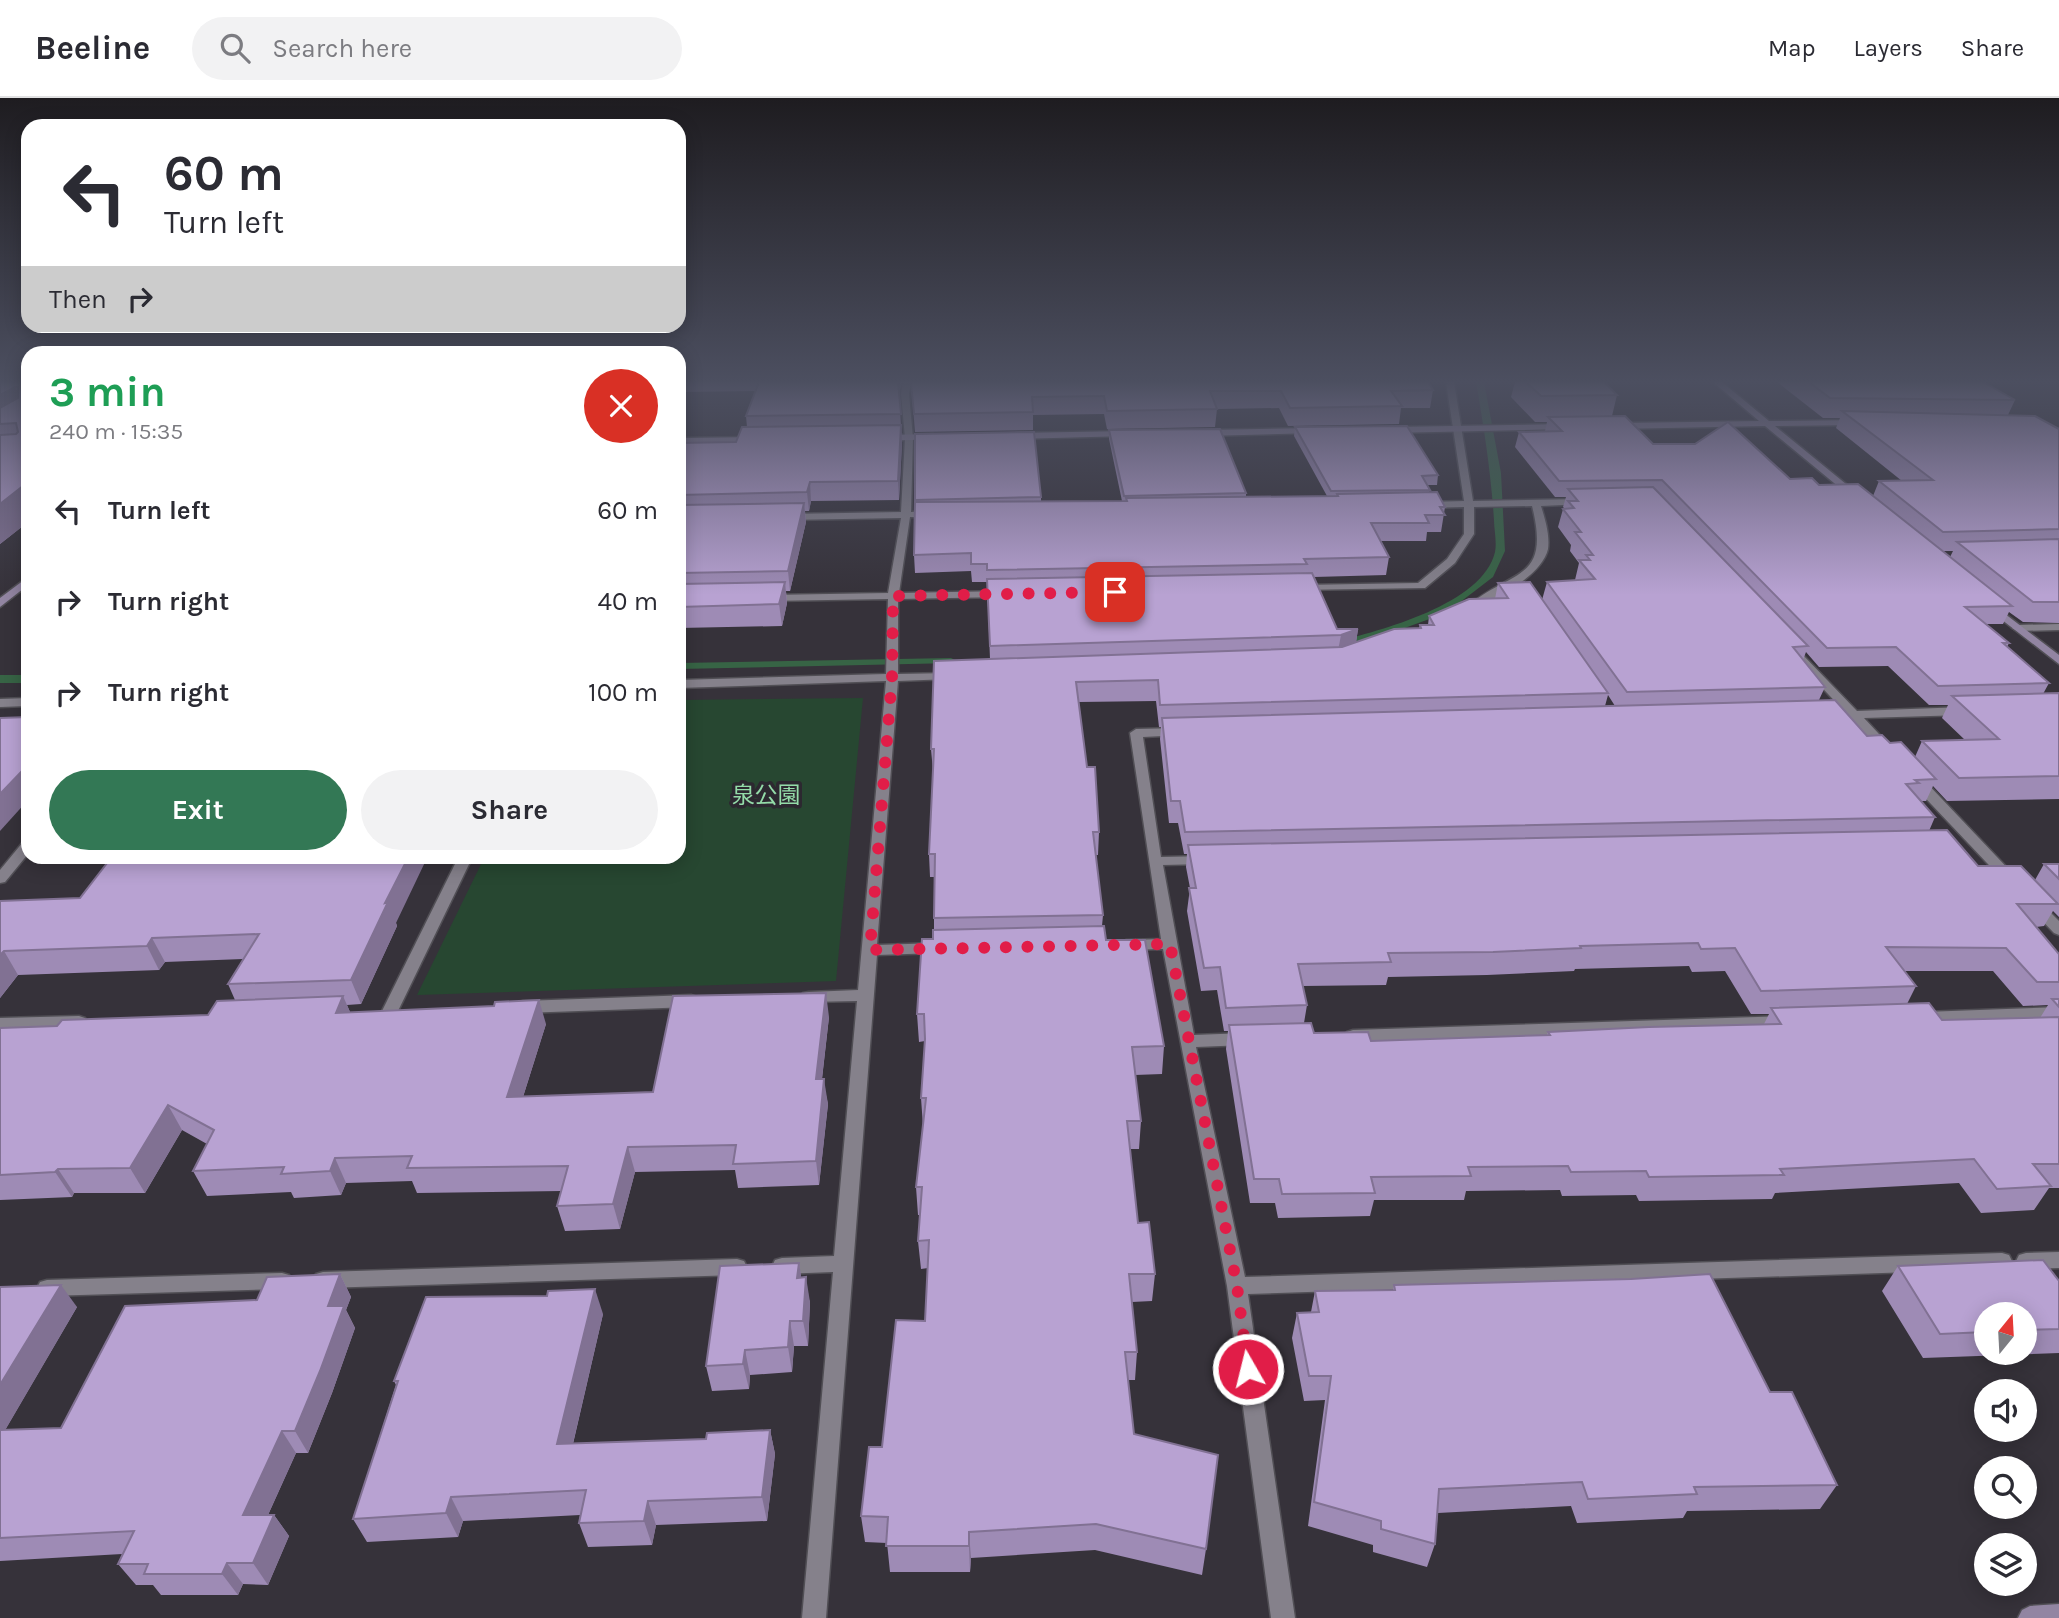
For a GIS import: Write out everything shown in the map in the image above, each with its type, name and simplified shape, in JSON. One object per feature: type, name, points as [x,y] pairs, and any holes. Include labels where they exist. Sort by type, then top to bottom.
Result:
[{"type":"street","points":[[814,1618],[842,1264],[867,995],[891,673],[893,596],[906,514],[908,453]]},
{"type":"street","points":[[1282,588],[1421,586],[1451,562],[1469,534],[1469,505],[1461,453]]},
{"type":"street","points":[[1803,453],[1864,503]]},
{"type":"street","points":[[1414,506],[1601,501]]},
{"type":"street","points":[[1462,614],[1522,584],[1540,557],[1543,531],[1536,503]]},
{"type":"street","points":[[772,517],[947,514]]},
{"type":"street","points":[[0,604],[21,586]]},
{"type":"street","points":[[759,598],[1018,594]]},
{"type":"street","points":[[1979,596],[2059,661]]},
{"type":"street","points":[[2018,628],[2059,627]]},
{"type":"street","points":[[1790,647],[1848,716],[1892,755]]},
{"type":"street","points":[[686,684],[891,673],[961,675]]},
{"type":"street","points":[[0,703],[21,702]]},
{"type":"street","points":[[1848,716],[1977,711]]},
{"type":"street","points":[[1191,732],[1136,733],[1154,861],[1237,1286],[1283,1618]]},
{"type":"street","points":[[1911,775],[1971,845],[2059,930]]},
{"type":"street","points":[[0,879],[21,854]]},
{"type":"street","points":[[1154,861],[1224,859]]},
{"type":"street","points":[[390,1011],[462,864]]},
{"type":"street","points":[[1115,945],[1170,944]]},
{"type":"street","points":[[870,950],[951,948]]},
{"type":"street","points":[[799,997],[867,995]]},
{"type":"street","points":[[513,1007],[703,1000]]},
{"type":"street","points":[[1907,1018],[2059,1013]]},
{"type":"street","points":[[0,1024],[97,1021]]},
{"type":"street","points":[[1340,1036],[1796,1022]]},
{"type":"street","points":[[1188,1041],[1257,1039]]},
{"type":"street","points":[[1237,1286],[2059,1260]]},
{"type":"street","points":[[28,1289],[842,1264]]},
{"type":"street","points":[[2029,1618],[2059,1616]]},
{"type":"green space","name":"泉公園","points":[[863,698],[836,981],[417,995],[481,864],[686,864],[686,700]]},
{"type":"building","points":[[0,453],[21,453],[21,488],[0,504]]},
{"type":"building","points":[[686,453],[900,453],[898,481],[810,482],[807,492],[686,495]]},
{"type":"building","points":[[915,453],[1036,453],[1041,497],[915,500]]},
{"type":"building","points":[[1114,453],[1230,453],[1246,493],[1124,496]]},
{"type":"building","points":[[1310,453],[1424,453],[1438,475],[1422,476],[1430,490],[1331,491]]},
{"type":"building","points":[[1536,453],[1762,453],[1790,479],[1812,478],[1819,485],[1858,484],[2012,606],[1965,607],[2009,643],[2003,643],[2049,683],[1938,686],[1896,647],[1827,648],[1662,480],[1559,481]]},
{"type":"building","points":[[1897,453],[2059,453],[2059,529],[1943,532],[1879,481],[1933,480]]},
{"type":"building","points":[[1653,487],[1808,646],[1793,647],[1825,687],[1627,692],[1547,582],[1595,579],[1579,560],[1590,560],[1586,555],[1593,555],[1575,532],[1581,532],[1563,509],[1574,508],[1568,501],[1578,501],[1568,489]]},
{"type":"building","points":[[1437,492],[1445,507],[1440,507],[1445,515],[1425,515],[1429,523],[1371,523],[1389,557],[1304,559],[1307,564],[987,570],[987,564],[971,564],[971,553],[914,555],[915,502],[1127,501],[1126,498]]},
{"type":"building","points":[[804,503],[788,571],[686,573],[686,505]]},
{"type":"building","points":[[2059,539],[2059,602],[2033,602],[1957,542]]},
{"type":"building","points":[[1312,573],[1337,629],[1358,629],[1341,635],[990,646],[987,579]]},
{"type":"building","points":[[785,582],[779,604],[686,607],[686,584]]},
{"type":"building","points":[[1530,582],[1608,693],[1160,705],[1158,680],[1076,682],[1087,767],[1095,767],[1099,832],[1093,832],[1103,915],[934,918],[935,854],[929,854],[934,749],[931,749],[934,661],[1342,647],[1394,629],[1434,625],[1429,616],[1469,599],[1508,598],[1498,583]]},
{"type":"building","points":[[2059,693],[2059,776],[1959,778],[1922,741],[1999,739],[1952,696]]},
{"type":"building","points":[[1835,700],[1867,736],[1882,735],[1890,743],[1901,742],[1936,779],[1915,780],[1919,783],[1906,784],[1935,817],[1185,832],[1180,801],[1171,801],[1162,718]]},
{"type":"building","points":[[21,717],[21,772],[0,794],[0,718]]},
{"type":"building","points":[[1947,830],[1978,866],[2021,866],[2058,904],[2017,904],[2059,954],[2059,982],[2037,982],[2006,948],[1886,947],[1916,986],[1761,991],[1735,948],[1701,949],[1698,943],[1580,946],[1581,948],[1493,952],[1388,953],[1391,962],[1298,964],[1307,1005],[1226,1008],[1220,967],[1204,968],[1189,888],[1196,888],[1188,845]]},
{"type":"building","points":[[106,864],[405,864],[351,980],[228,984],[259,934],[152,938],[147,946],[4,951],[0,955],[0,901],[80,898]]},
{"type":"building","points":[[2044,864],[2059,864],[2059,879]]},
{"type":"building","points":[[1104,926],[1106,940],[1145,940],[1164,1046],[1132,1047],[1141,1121],[1127,1121],[1138,1223],[1149,1222],[1155,1274],[1129,1274],[1137,1352],[1125,1352],[1134,1434],[1218,1455],[1206,1549],[1096,1524],[969,1532],[969,1546],[886,1546],[888,1517],[861,1516],[869,1447],[882,1447],[896,1320],[925,1321],[929,1240],[918,1241],[922,1187],[916,1187],[926,1098],[921,1098],[924,1014],[917,1014],[922,939],[933,939],[933,930]]},
{"type":"building","points":[[826,993],[816,1079],[824,1079],[816,1161],[733,1164],[736,1145],[628,1147],[613,1204],[557,1206],[568,1166],[407,1168],[412,1156],[335,1158],[330,1171],[281,1174],[284,1167],[193,1171],[214,1130],[168,1105],[130,1168],[58,1169],[55,1172],[0,1175],[0,1028],[57,1026],[62,1020],[208,1015],[217,1001],[343,996],[336,1013],[494,1006],[495,1002],[539,1000],[507,1097],[653,1092],[673,996]]},
{"type":"building","points":[[1929,1003],[1942,1020],[2059,1017],[2059,1164],[2033,1164],[2051,1186],[1997,1189],[1974,1159],[1780,1169],[1784,1175],[1649,1177],[1646,1171],[1571,1172],[1568,1166],[1468,1167],[1471,1176],[1371,1177],[1375,1193],[1282,1194],[1279,1179],[1254,1179],[1229,1025],[1311,1023],[1314,1033],[1368,1032],[1371,1041],[1550,1035],[1548,1032],[1649,1027],[1781,1024],[1771,1008]]},
{"type":"building","points":[[2043,1260],[2059,1281],[2059,1329],[2037,1330],[2037,1302],[1974,1302],[1974,1333],[1940,1334],[1898,1266]]},
{"type":"building","points":[[799,1263],[797,1278],[806,1277],[803,1321],[790,1321],[788,1347],[745,1350],[743,1364],[706,1366],[720,1266]]},
{"type":"building","points":[[340,1274],[328,1306],[344,1306],[320,1371],[295,1431],[282,1431],[243,1515],[274,1515],[253,1563],[227,1563],[222,1574],[144,1574],[148,1564],[118,1564],[134,1531],[0,1538],[0,1430],[61,1428],[125,1306],[257,1300],[267,1277]]},
{"type":"building","points":[[1710,1274],[1770,1392],[1792,1392],[1837,1485],[1694,1487],[1697,1494],[1588,1499],[1582,1482],[1439,1489],[1435,1544],[1381,1529],[1381,1521],[1314,1502],[1331,1376],[1309,1376],[1297,1313],[1319,1312],[1315,1291],[1395,1290],[1394,1285],[1631,1279]]},
{"type":"building","points":[[61,1285],[0,1385],[0,1287]]},
{"type":"building","points":[[595,1289],[557,1444],[706,1439],[707,1433],[770,1430],[762,1497],[648,1501],[644,1521],[579,1523],[586,1490],[451,1497],[446,1513],[353,1519],[398,1381],[394,1381],[426,1297],[547,1296],[548,1291]]},
{"type":"waterway","points":[[1338,644],[1362,640],[1442,611],[1488,577],[1500,551],[1492,453]]},
{"type":"waterway","points":[[686,666],[951,661]]},
{"type":"waterway","points":[[0,679],[21,679]]},
{"type":"route","points":[[1115,592],[893,596],[892,678],[870,950],[1170,944],[1237,1286],[1248,1369]]}]
